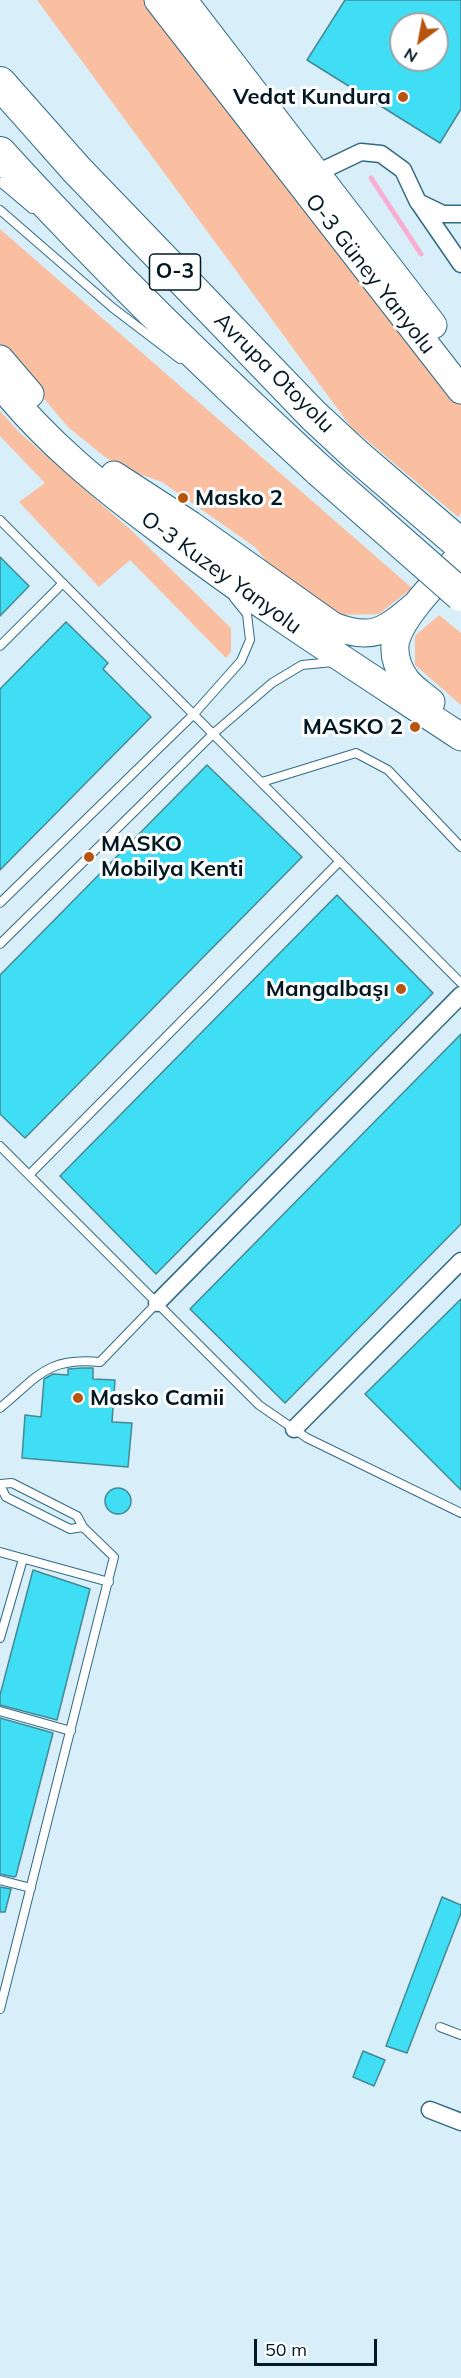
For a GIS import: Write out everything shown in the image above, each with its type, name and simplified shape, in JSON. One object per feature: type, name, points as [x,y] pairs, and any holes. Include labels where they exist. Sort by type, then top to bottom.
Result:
[{"type":"highway","name":"Avrupa Otoyolu","points":[[0,83],[77,170],[313,415],[461,545]]},
{"type":"highway","name":"Avrupa Otoyolu","points":[[0,153],[64,227],[208,374],[461,595]]},
{"type":"main road","points":[[158,0],[310,180]]},
{"type":"main road","points":[[183,0],[310,180]]},
{"type":"main road","name":"O-3 Güney Yanyolu","points":[[310,180],[461,363]]},
{"type":"main road","name":"O-3 Güney Yanyolu","points":[[310,180],[461,390]]},
{"type":"main road","name":"O-3 Kuzey Yanyolu","points":[[0,359],[64,430],[120,479],[191,525],[333,626],[349,633],[365,635],[377,633],[390,627],[417,604]]},
{"type":"main road","name":"O-3 Kuzey Yanyolu","points":[[0,384],[54,442],[98,482],[211,570],[461,738]]},
{"type":"main road","points":[[461,555],[417,604],[400,629],[395,645],[398,666],[407,682],[461,728]]},
{"type":"street","points":[[310,180],[362,152],[381,154],[403,170],[418,201],[461,264]]},
{"type":"street","points":[[418,201],[443,214],[461,214]]},
{"type":"street","points":[[157,1303],[461,995]]},
{"type":"street","points":[[294,1429],[461,1261]]},
{"type":"street","points":[[430,2110],[461,2122]]},
{"type":"lane","points":[[0,182],[42,217]]},
{"type":"lane","points":[[0,210],[113,308],[186,363]]},
{"type":"lane","points":[[0,520],[461,982]]},
{"type":"lane","points":[[0,903],[193,715],[241,661],[250,640],[247,614],[211,570]]},
{"type":"lane","points":[[0,646],[63,583]]},
{"type":"lane","points":[[0,944],[214,733],[272,683],[302,665],[347,662]]},
{"type":"lane","points":[[262,782],[356,753],[388,770],[461,847]]},
{"type":"lane","points":[[29,1175],[340,861]]},
{"type":"lane","points":[[0,1146],[259,1406],[307,1438],[461,1513]]},
{"type":"lane","points":[[0,1408],[49,1367],[62,1362],[100,1362],[157,1303]]},
{"type":"lane","points":[[0,2009],[114,1557],[83,1527],[77,1516],[12,1483],[0,1484],[6,1497],[70,1528],[83,1527]]},
{"type":"lane","points":[[0,1552],[109,1582]]},
{"type":"lane","points":[[0,1638],[23,1558]]},
{"type":"lane","points":[[0,1711],[71,1731]]},
{"type":"lane","points":[[0,1880],[31,1888]]},
{"type":"lane","points":[[440,2027],[461,2035]]},
{"type":"shaded area","points":[[37,0],[161,0],[461,404],[461,513],[458,517],[351,427]]},
{"type":"shaded area","points":[[0,229],[412,588],[379,614],[339,615],[278,576],[255,547],[162,482],[125,469],[105,457],[68,427],[0,347]]},
{"type":"shaded area","points":[[0,411],[20,433],[132,531],[231,628],[231,652],[226,658],[130,560],[99,587],[19,502],[45,483],[0,436]]},
{"type":"shaded area","points":[[439,615],[461,633],[461,705],[415,665],[415,636]]},
{"type":"building","points":[[345,0],[461,0],[461,109],[440,143],[307,60]]},
{"type":"building","points":[[0,557],[29,586],[0,616]]},
{"type":"building","points":[[66,622],[108,663],[103,669],[151,717],[0,870],[0,689]]},
{"type":"building","points":[[207,765],[302,857],[25,1138],[0,1114],[0,975]]},
{"type":"building","points":[[337,895],[433,993],[156,1274],[60,1176]]},
{"type":"building","points":[[461,1034],[461,1224],[285,1403],[190,1309]]},
{"type":"building","points":[[461,1299],[461,1490],[365,1394]]},
{"type":"building","name":"Masko Camii","points":[[93,1368],[93,1379],[115,1380],[112,1422],[132,1423],[128,1467],[22,1458],[25,1415],[41,1417],[44,1379],[53,1374],[68,1375],[68,1369]]},
{"type":"building","points":[[118,1488],[127,1492],[131,1501],[127,1510],[118,1514],[109,1510],[105,1501],[109,1492]]},
{"type":"building","points":[[33,1570],[90,1589],[57,1720],[0,1705],[0,1695]]},
{"type":"building","points":[[0,1718],[53,1733],[14,1877],[0,1874]]},
{"type":"building","points":[[0,1887],[11,1889],[5,1912],[0,1912]]},
{"type":"building","points":[[442,1897],[461,1905],[461,1913],[407,2053],[386,2046]]},
{"type":"building","points":[[363,2051],[385,2060],[374,2086],[353,2077]]},
{"type":"waterway","points":[[371,178],[421,254]]},
{"type":"place","name":"Vedat Kundura","points":[[403,97]]},
{"type":"place","name":"Masko 2","points":[[183,498]]},
{"type":"place","name":"MASKO 2","points":[[415,727]]},
{"type":"place","name":"MASKO Mobilya Kenti","points":[[89,857]]},
{"type":"place","name":"Mangalbaşı","points":[[401,989]]},
{"type":"place","name":"Masko Camii","points":[[78,1398]]}]
